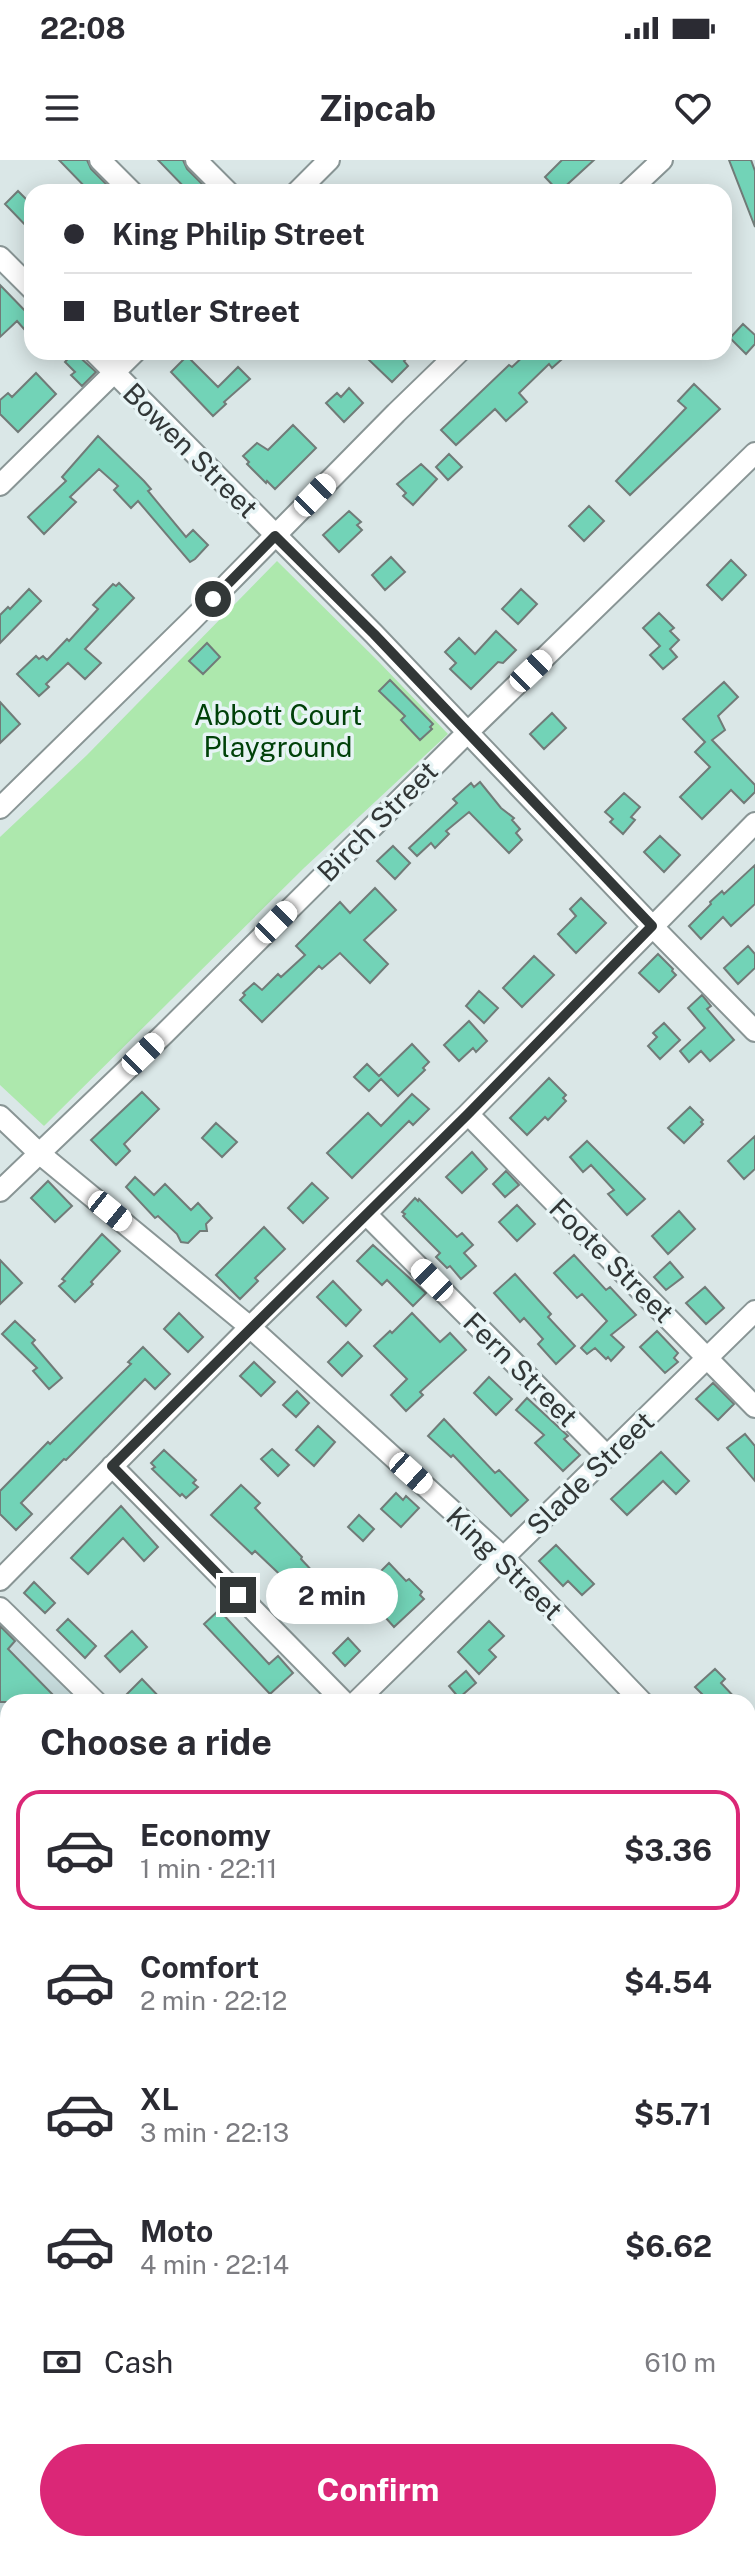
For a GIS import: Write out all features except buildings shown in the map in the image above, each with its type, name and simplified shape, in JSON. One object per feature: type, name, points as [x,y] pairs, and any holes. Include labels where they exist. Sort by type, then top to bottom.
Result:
[{"type":"street","points":[[100,160],[124,184]]},
{"type":"street","points":[[196,160],[220,184]]},
{"type":"street","points":[[299,160],[304,184]]},
{"type":"street","points":[[305,184],[329,160]]},
{"type":"street","points":[[636,184],[662,160]]},
{"type":"street","points":[[0,257],[24,281]]},
{"type":"street","name":"Bowen Street","points":[[102,360],[374,634],[755,1031]]},
{"type":"street","points":[[0,485],[127,360]]},
{"type":"street","points":[[0,808],[451,360]]},
{"type":"street","name":"Birch Street","points":[[0,1191],[755,453]]},
{"type":"street","points":[[0,1580],[755,823]]},
{"type":"street","name":"Foote Street","points":[[468,1114],[755,1407]]},
{"type":"street","name":"King Street","points":[[0,1116],[39,1153],[250,1327],[503,1557],[634,1694]]},
{"type":"street","name":"Fern Street","points":[[366,1214],[607,1456]]},
{"type":"street","name":"Slade Street","points":[[364,1694],[755,1311]]},
{"type":"street","points":[[112,1466],[336,1694]]},
{"type":"street","points":[[0,1608],[88,1694]]},
{"type":"shaded area","points":[[0,1617],[75,1694],[0,1694]]},
{"type":"green space","name":"Abbott Court Playground","points":[[277,561],[448,734],[304,868],[44,1126],[0,1085],[0,837],[87,755]]},
{"type":"route","points":[[213,599],[275,536],[374,634],[652,926],[468,1114],[112,1466],[238,1595]]}]
